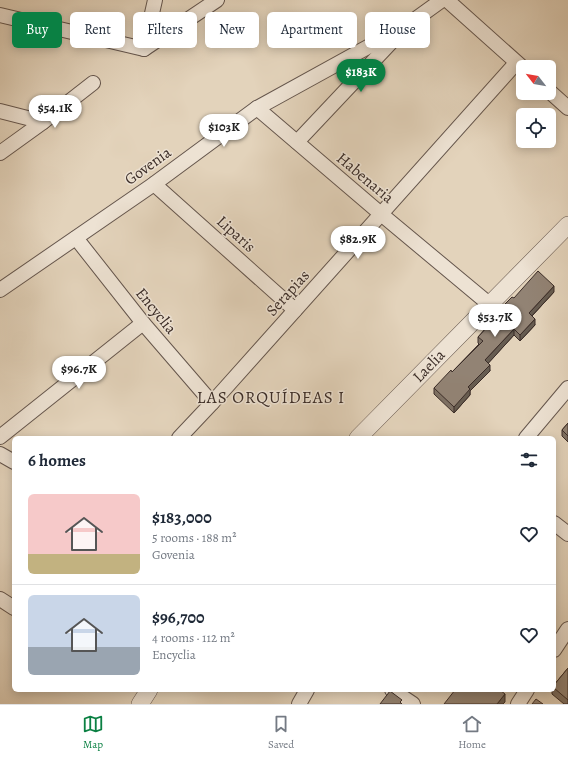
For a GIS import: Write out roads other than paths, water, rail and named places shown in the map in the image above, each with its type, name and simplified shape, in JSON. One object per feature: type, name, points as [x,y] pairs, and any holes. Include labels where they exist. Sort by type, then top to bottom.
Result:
[{"type":"street","points":[[144,49],[155,0]]},
{"type":"street","points":[[0,14],[144,49],[217,0]]},
{"type":"street","name":"Govenia","points":[[425,12],[442,0]]},
{"type":"street","points":[[447,0],[516,62]]},
{"type":"street","name":"Govenia","points":[[0,290],[154,184],[257,108],[366,48]]},
{"type":"street","points":[[297,142],[385,48]]},
{"type":"street","name":"Serapias","points":[[182,436],[381,214],[516,70]]},
{"type":"street","points":[[0,153],[93,83]]},
{"type":"street","points":[[556,97],[568,108]]},
{"type":"street","name":"Habenaria","points":[[257,108],[489,304]]},
{"type":"street","points":[[0,111],[43,122]]},
{"type":"street","name":"Liparis","points":[[154,184],[295,310]]},
{"type":"street","name":"Laelia","points":[[360,436],[568,225]]},
{"type":"street","name":"Encyclia","points":[[76,238],[143,323],[212,403]]},
{"type":"street","points":[[0,437],[143,323]]},
{"type":"street","points":[[528,436],[568,389]]},
{"type":"street","points":[[0,454],[12,461]]},
{"type":"street","points":[[556,525],[568,534]]},
{"type":"street","points":[[0,600],[12,607]]},
{"type":"street","points":[[556,647],[568,630]]},
{"type":"street","points":[[299,704],[306,692]]},
{"type":"street","points":[[395,692],[413,704]]},
{"type":"street","points":[[518,704],[526,692]]},
{"type":"district","name":"LAS ORQUÍDEAS I","points":[[271,397]]}]
